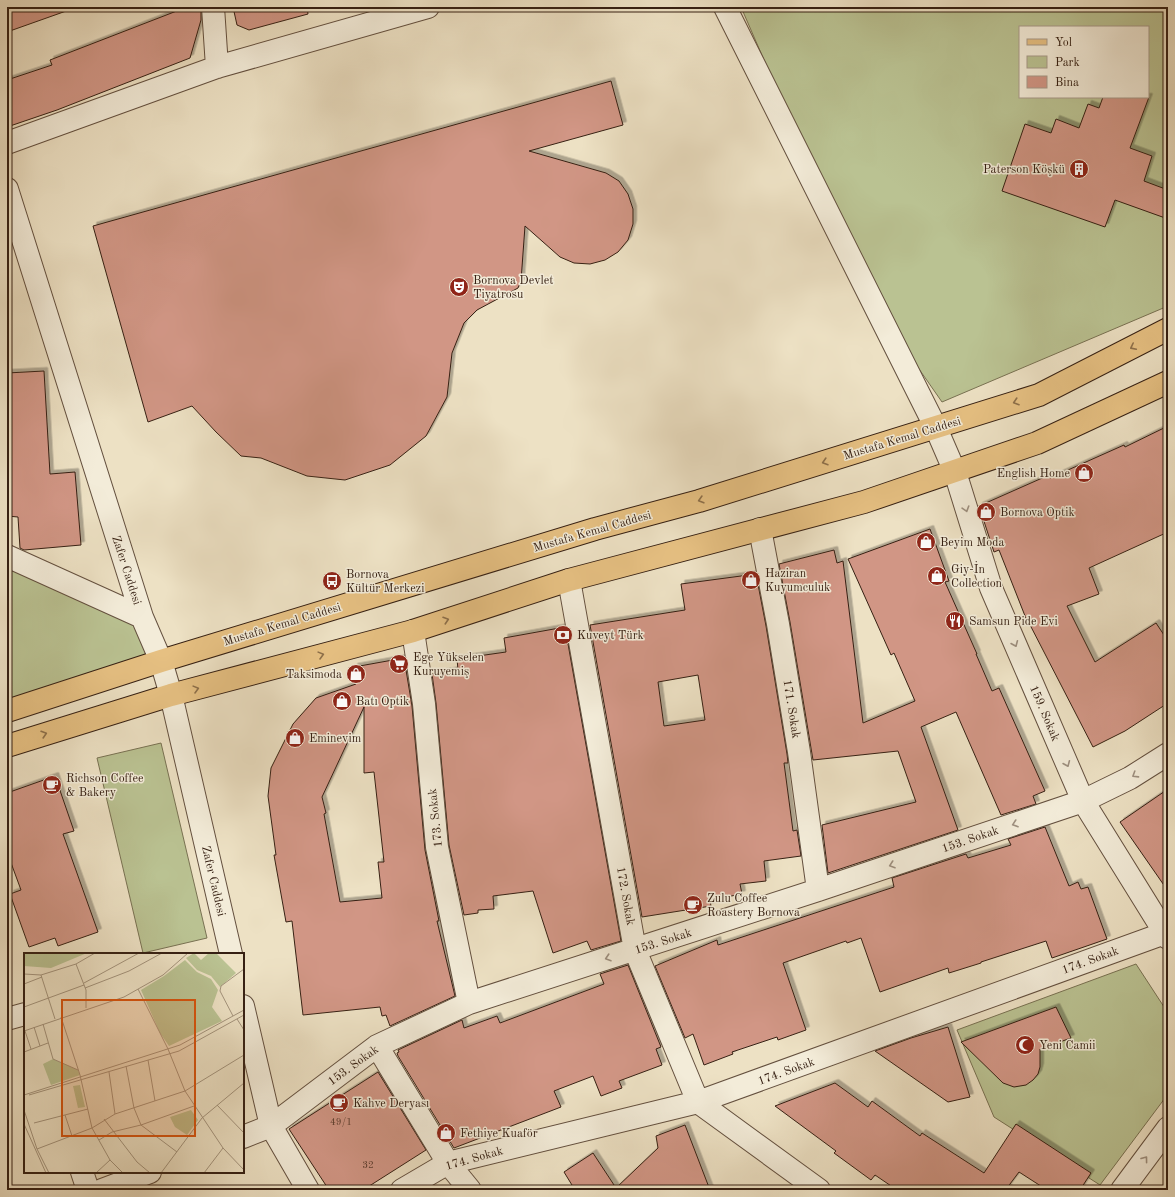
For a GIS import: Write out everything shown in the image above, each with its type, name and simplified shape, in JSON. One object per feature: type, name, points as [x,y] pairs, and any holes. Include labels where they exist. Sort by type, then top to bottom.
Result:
[{"type":"main road","name":"Mustafa Kemal Caddesi","points":[[7,711],[161,661],[595,529],[699,501],[1039,395],[1168,329]]},
{"type":"main road","points":[[7,746],[171,696],[413,630],[569,580],[864,502],[1037,443],[1168,382]]},
{"type":"street","points":[[212,7],[217,67]]},
{"type":"street","points":[[7,143],[217,67],[428,7]]},
{"type":"street","name":"159. Sokak","points":[[725,7],[936,428],[955,472],[991,588],[1083,801],[1166,936]]},
{"type":"street","name":"Zafer Caddesi","points":[[7,190],[142,617],[161,661],[171,696],[231,953]]},
{"type":"street","name":"171. Sokak","points":[[760,529],[778,624],[799,752],[818,890]]},
{"type":"street","points":[[7,556],[142,617]]},
{"type":"street","name":"172. Sokak","points":[[569,580],[635,950],[698,1102]]},
{"type":"street","name":"173. Sokak","points":[[413,630],[424,704],[437,847],[469,1003]]},
{"type":"street","name":"153. Sokak","points":[[244,1137],[271,1126],[377,1046],[469,1003],[818,890],[1083,801],[1130,778],[1168,754]]},
{"type":"street","name":"174. Sokak","points":[[402,1190],[448,1163],[698,1102],[1166,936]]},
{"type":"street","points":[[244,1010],[271,1126],[308,1190]]},
{"type":"street","points":[[7,1019],[24,1014]]},
{"type":"street","points":[[377,1046],[448,1163],[470,1190]]},
{"type":"street","points":[[698,1102],[819,1190]]},
{"type":"street","points":[[1122,1190],[1168,1128]]},
{"type":"street","points":[[82,1173],[88,1190]]},
{"type":"street","points":[[102,1190],[147,1173]]},
{"type":"green space","points":[[741,7],[1168,7],[1168,306],[942,402],[864,290]]},
{"type":"green space","points":[[7,556],[142,617],[161,661],[7,711]]},
{"type":"green space","points":[[161,743],[207,938],[143,953],[97,758]]},
{"type":"green space","points":[[1136,964],[1168,1013],[1168,1094],[1100,1185],[994,1117],[957,1030]]},
{"type":"building","points":[[7,7],[69,7],[69,10],[7,32]]},
{"type":"building","points":[[187,7],[201,7],[201,20],[190,58],[57,110],[7,127],[7,80],[52,65],[50,60]]},
{"type":"building","points":[[233,7],[307,7],[308,14],[249,30],[237,25]]},
{"type":"building","points":[[611,81],[623,125],[529,151],[606,173],[619,181],[628,194],[633,209],[633,224],[628,240],[618,252],[605,260],[590,264],[574,263],[560,257],[525,226],[521,281],[518,288],[477,310],[464,323],[452,353],[447,397],[426,436],[390,465],[345,480],[307,476],[261,458],[241,456],[192,406],[148,422],[93,226]]},
{"type":"building","name":"Paterson Köşkü","points":[[1103,98],[1149,98],[1130,148],[1152,156],[1144,181],[1168,190],[1168,219],[1115,200],[1105,227],[1002,191],[1025,124],[1051,133],[1056,119],[1079,128],[1088,104],[1099,108]]},
{"type":"building","points":[[44,371],[50,474],[75,472],[81,545],[24,550],[20,548],[18,517],[7,516],[7,373]]},
{"type":"building","points":[[1168,426],[1168,532],[1089,568],[1099,594],[1067,606],[1095,662],[1156,623],[1168,641],[1168,703],[1125,731],[1093,747],[1027,621],[999,550],[994,552],[979,506],[1049,475],[1050,478],[1124,445],[1125,447]]},
{"type":"building","points":[[930,529],[949,581],[945,582],[992,691],[999,688],[1045,791],[1033,796],[1036,804],[1001,815],[956,712],[921,727],[958,830],[828,873],[822,825],[916,802],[898,751],[813,760],[779,564],[834,550],[837,563],[843,561],[863,723],[915,701],[894,653],[891,655],[848,559]]},
{"type":"building","points":[[756,574],[787,754],[788,763],[784,763],[793,831],[797,830],[801,856],[764,861],[766,881],[740,884],[742,894],[710,900],[711,906],[642,917],[590,625],[685,610],[681,584]],"holes":[[[698,675],[705,720],[664,726],[658,682]]]},
{"type":"building","points":[[565,627],[621,941],[591,950],[587,941],[553,953],[533,891],[493,896],[494,909],[478,910],[478,913],[464,915],[449,845],[432,674],[458,670],[457,659],[506,652],[504,638]]},
{"type":"building","points":[[404,658],[412,706],[425,850],[439,921],[437,921],[455,996],[390,1026],[386,1015],[382,1016],[380,1007],[303,1015],[292,921],[286,922],[274,855],[276,855],[268,796],[271,768],[293,724],[316,698],[356,684],[354,667]],"holes":[[[364,707],[364,773],[374,772],[384,862],[378,862],[382,898],[340,902],[324,814],[326,813],[322,797]]]},
{"type":"building","points":[[55,776],[74,831],[63,834],[98,932],[58,946],[55,938],[29,947],[10,894],[21,890],[7,852],[7,793]]},
{"type":"building","points":[[1168,789],[1168,891],[1120,822]]},
{"type":"building","points":[[1045,827],[1069,886],[1078,882],[1081,889],[1088,887],[1107,939],[1052,958],[1046,941],[949,973],[948,968],[880,992],[861,938],[847,943],[846,941],[783,963],[806,1030],[778,1040],[777,1037],[732,1052],[733,1054],[704,1065],[693,1034],[685,1038],[655,966],[717,940],[718,945],[894,887],[892,878],[966,854],[968,858],[1011,845],[1008,839]]},
{"type":"building","points":[[628,965],[661,1047],[656,1049],[662,1065],[619,1081],[622,1088],[601,1096],[593,1076],[554,1091],[561,1107],[454,1148],[398,1056],[398,1050],[462,1020],[464,1028],[497,1016],[500,1023],[604,984],[600,974]]},
{"type":"building","name":"Yeni Camii","points":[[1056,1007],[1071,1038],[1040,1049],[1040,1067],[1038,1074],[1026,1085],[1014,1087],[1003,1083],[961,1042]]},
{"type":"building","points":[[948,1027],[970,1097],[948,1102],[875,1051],[911,1038]]},
{"type":"building","points":[[378,1072],[426,1150],[363,1190],[329,1190],[289,1129]]},
{"type":"building","points":[[835,1083],[868,1107],[872,1101],[920,1136],[922,1133],[984,1173],[1016,1124],[1091,1173],[1080,1190],[1047,1190],[1019,1172],[1007,1188],[1011,1190],[897,1190],[875,1175],[871,1180],[834,1153],[836,1151],[775,1106]]},
{"type":"building","points":[[685,1125],[710,1190],[575,1190],[564,1172],[593,1153],[616,1188],[658,1148],[656,1136]]},
{"type":"place","name":"Paterson Köşkü","points":[[1079,169]]},
{"type":"place","name":"Bornova Devlet Tiyatrosu","points":[[459,287]]},
{"type":"place","name":"English Home","points":[[1084,473]]},
{"type":"place","name":"Bornova Optik","points":[[986,512]]},
{"type":"place","name":"Beyim Moda","points":[[926,542]]},
{"type":"place","name":"Giy-İn Collection","points":[[937,576]]},
{"type":"place","name":"Haziran Kuyumculuk","points":[[751,580]]},
{"type":"place","name":"Bornova Kültür Merkezi","points":[[332,581]]},
{"type":"place","name":"Samsun Pide Evi","points":[[955,621]]},
{"type":"place","name":"Kuveyt Türk","points":[[563,635]]},
{"type":"place","name":"Ege Yükselen Kuruyemiş","points":[[399,664]]},
{"type":"place","name":"Taksimoda","points":[[356,674]]},
{"type":"place","name":"Batı Optik","points":[[342,701]]},
{"type":"place","name":"Eminevim","points":[[295,738]]},
{"type":"place","name":"Richson Coffee & Bakery","points":[[52,785]]},
{"type":"place","name":"Zulu Coffee Roastery Bornova","points":[[693,905]]},
{"type":"place","name":"Yeni Camii","points":[[1025,1045]]},
{"type":"place","name":"Kahve Deryası","points":[[339,1103]]},
{"type":"place","name":"Fethiye Kuaför","points":[[446,1133]]}]
